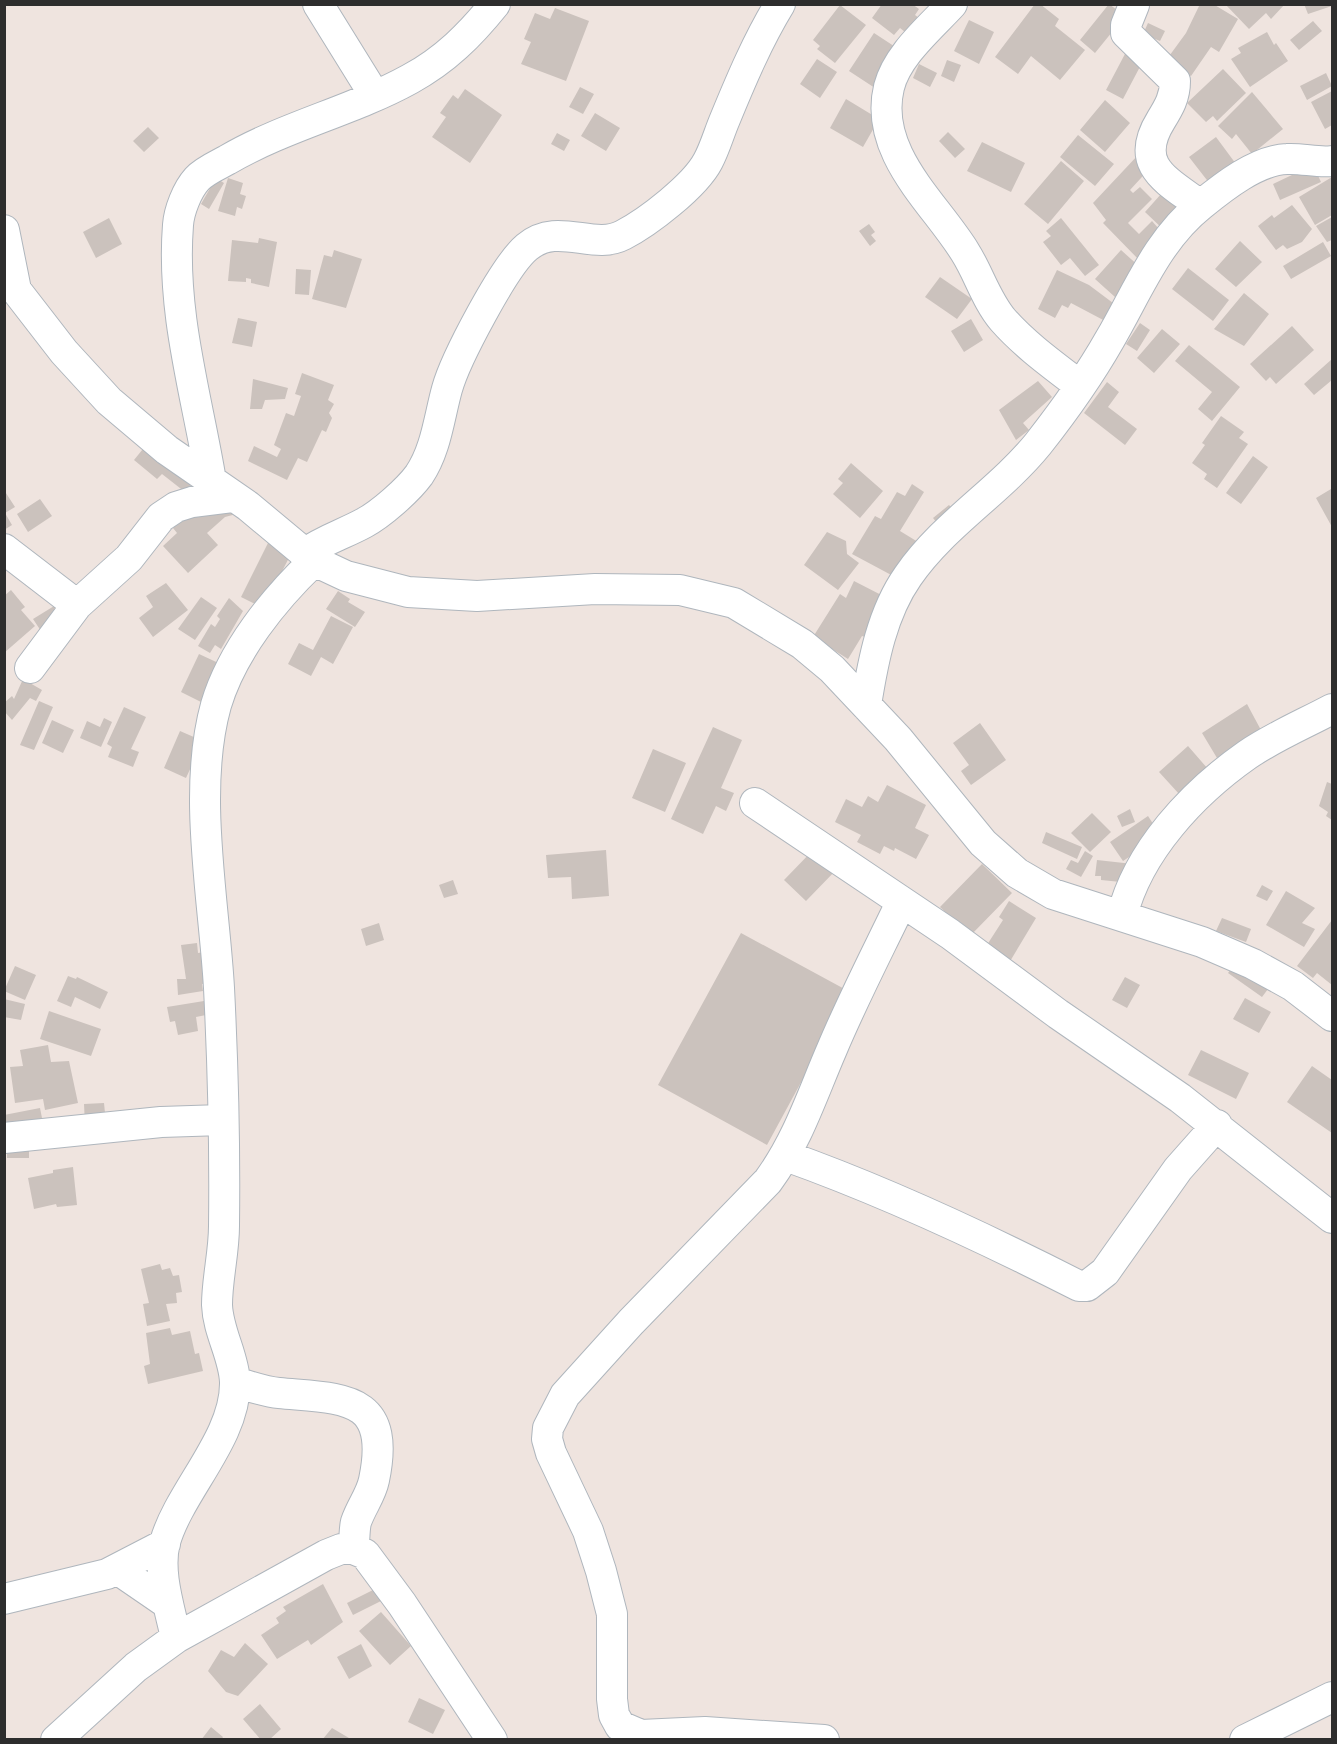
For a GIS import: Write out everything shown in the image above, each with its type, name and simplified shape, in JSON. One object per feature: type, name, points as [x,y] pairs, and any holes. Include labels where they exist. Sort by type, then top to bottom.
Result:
[{"type":"street","points":[[318,4],[375,96]]},
{"type":"street","points":[[221,489],[181,333],[178,224],[184,202],[196,179],[245,149],[375,96],[441,61],[466,38],[495,4]]},
{"type":"street","points":[[176,1638],[168,1604],[164,1561],[165,1544],[225,1425],[233,1401],[235,1382],[219,1329],[217,1303],[224,1237],[222,1120],[219,988],[206,813],[207,771],[216,706],[229,671],[318,543],[378,513],[419,474],[437,431],[456,362],[497,290],[527,248],[546,237],[566,235],[598,239],[620,237],[645,222],[688,184],[707,163],[741,81],[780,4]]},
{"type":"street","points":[[1134,5],[1126,25],[1126,33],[1175,81],[1174,98],[1152,134],[1148,151],[1151,162],[1167,180],[1200,206]]},
{"type":"street","points":[[946,6],[904,57],[889,88],[888,117],[896,148],[910,177],[973,264],[992,304],[1002,319],[1079,386]]},
{"type":"street","points":[[866,705],[882,630],[908,576],[926,553],[999,488],[1036,445],[1110,340],[1157,254],[1200,206],[1267,162],[1284,159],[1332,162]]},
{"type":"street","points":[[4,230],[10,290],[109,401],[159,443],[248,506],[309,558],[346,576],[408,592],[477,596],[595,588],[680,590],[734,603],[802,644],[832,669],[906,748],[983,843],[1017,873],[1053,894],[1202,942],[1253,964],[1293,986],[1332,1016]]},
{"type":"street","points":[[30,668],[77,605],[129,558],[161,517],[176,507],[221,489]]},
{"type":"street","points":[[4,549],[77,605]]},
{"type":"street","points":[[1122,916],[1127,896],[1140,869],[1161,837],[1190,805],[1248,754],[1332,709]]},
{"type":"street","points":[[755,803],[950,934],[1058,1014],[1162,1085],[1217,1125],[1332,1218]]},
{"type":"street","points":[[824,1740],[705,1732],[641,1735],[629,1732],[620,1726],[614,1714],[612,1699],[612,1614],[602,1571],[588,1531],[555,1462],[547,1439],[548,1428],[565,1395],[631,1322],[768,1181],[786,1156],[804,1121],[850,1008],[901,903]]},
{"type":"street","points":[[4,1138],[161,1122],[222,1120]]},
{"type":"street","points":[[786,1156],[857,1181],[975,1233],[1079,1286],[1087,1287],[1105,1272],[1178,1169],[1217,1125]]},
{"type":"street","points":[[235,1382],[276,1393],[330,1397],[352,1402],[366,1414],[374,1427],[378,1445],[371,1491],[354,1529],[354,1549]]},
{"type":"street","points":[[4,1599],[117,1569],[165,1544]]},
{"type":"street","points":[[56,1740],[136,1667],[176,1638],[326,1555],[341,1549],[354,1549],[365,1554],[402,1604],[492,1740]]},
{"type":"street","points":[[117,1569],[168,1604]]},
{"type":"street","points":[[1245,1740],[1332,1697]]},
{"type":"building","points":[[882,4],[912,4],[919,9],[915,15],[924,22],[918,30],[911,24],[905,32],[900,28],[894,35],[872,18]]},
{"type":"building","points":[[1035,4],[1040,4],[1059,19],[1055,26],[1085,50],[1060,80],[1031,56],[1018,74],[995,57]]},
{"type":"building","points":[[1109,4],[1125,16],[1095,53],[1080,40]]},
{"type":"building","points":[[1200,4],[1213,4],[1238,19],[1219,52],[1211,47],[1191,76],[1167,59],[1186,33]]},
{"type":"building","points":[[1225,4],[1285,4],[1271,19],[1266,13],[1249,29]]},
{"type":"building","points":[[1304,4],[1332,4],[1332,6],[1308,14]]},
{"type":"building","points":[[840,5],[866,25],[835,63],[817,49],[820,46],[813,40]]},
{"type":"building","points":[[555,8],[589,21],[566,81],[521,64],[531,42],[524,39],[535,13],[550,19]]},
{"type":"building","points":[[969,20],[994,32],[979,64],[954,51]]},
{"type":"building","points":[[1313,21],[1322,31],[1299,50],[1290,40]]},
{"type":"building","points":[[1148,23],[1165,31],[1160,41],[1143,34]]},
{"type":"building","points":[[1267,32],[1274,45],[1276,43],[1288,61],[1250,87],[1231,59],[1241,53],[1238,48]]},
{"type":"building","points":[[874,33],[903,52],[878,90],[849,71]]},
{"type":"building","points":[[1126,52],[1143,61],[1123,99],[1106,90]]},
{"type":"building","points":[[817,59],[837,72],[820,98],[800,84]]},
{"type":"building","points":[[947,60],[961,65],[954,82],[941,76]]},
{"type":"building","points":[[919,64],[937,73],[930,87],[913,78]]},
{"type":"building","points":[[1223,69],[1246,93],[1217,121],[1213,116],[1206,122],[1187,103]]},
{"type":"building","points":[[1326,73],[1332,86],[1307,100],[1300,86]]},
{"type":"building","points":[[580,87],[594,94],[583,114],[569,107]]},
{"type":"building","points":[[465,89],[502,115],[470,163],[432,137],[446,117],[440,113],[453,95],[458,99]]},
{"type":"building","points":[[1332,91],[1332,125],[1325,129],[1311,102]]},
{"type":"building","points":[[1252,92],[1283,129],[1252,154],[1236,134],[1232,139],[1218,126]]},
{"type":"building","points":[[846,99],[879,119],[863,147],[830,128]]},
{"type":"building","points":[[1105,100],[1130,123],[1105,152],[1080,130]]},
{"type":"building","points":[[595,113],[620,128],[606,151],[581,136]]},
{"type":"building","points":[[148,127],[159,138],[144,152],[133,141]]},
{"type":"building","points":[[948,132],[965,149],[955,158],[939,141]]},
{"type":"building","points":[[557,133],[570,140],[564,151],[551,144]]},
{"type":"building","points":[[1078,135],[1114,164],[1095,186],[1060,157]]},
{"type":"building","points":[[1216,137],[1236,164],[1210,184],[1189,157]]},
{"type":"building","points":[[982,142],[1025,163],[1011,192],[967,171]]},
{"type":"building","points":[[1139,154],[1152,166],[1130,190],[1133,193],[1140,187],[1152,199],[1128,223],[1139,234],[1152,221],[1166,237],[1141,262],[1103,223],[1106,220],[1093,203]]},
{"type":"building","points":[[1061,161],[1084,181],[1048,224],[1024,204]]},
{"type":"building","points":[[1313,165],[1321,182],[1280,200],[1273,184]]},
{"type":"building","points":[[1332,177],[1332,215],[1315,225],[1299,197]]},
{"type":"building","points":[[216,178],[224,183],[209,209],[201,204]]},
{"type":"building","points":[[228,178],[243,183],[240,194],[246,196],[242,209],[237,207],[235,216],[218,211]]},
{"type":"building","points":[[1170,184],[1190,203],[1165,231],[1145,212]]},
{"type":"building","points":[[1292,205],[1312,229],[1302,242],[1287,249],[1283,245],[1276,250],[1258,226],[1272,215],[1274,218]]},
{"type":"building","points":[[1332,217],[1332,240],[1327,242],[1316,226]]},
{"type":"building","points":[[109,218],[122,244],[96,258],[83,232]]},
{"type":"building","points":[[1061,218],[1099,265],[1085,276],[1070,258],[1061,265],[1043,242],[1051,236],[1046,231]]},
{"type":"building","points":[[869,224],[875,232],[871,235],[876,241],[870,246],[859,231]]},
{"type":"building","points":[[259,238],[277,242],[269,287],[251,283],[251,279],[246,278],[246,282],[228,281],[232,240],[258,243]]},
{"type":"building","points":[[1240,241],[1262,262],[1236,287],[1215,269]]},
{"type":"building","points":[[1323,242],[1331,256],[1291,279],[1283,266]]},
{"type":"building","points":[[334,250],[362,259],[346,308],[312,299],[324,255],[332,257]]},
{"type":"building","points":[[1121,250],[1141,268],[1115,297],[1095,279]]},
{"type":"building","points":[[1188,268],[1229,300],[1213,321],[1172,289]]},
{"type":"building","points":[[296,269],[311,270],[309,295],[295,294]]},
{"type":"building","points":[[1057,270],[1089,285],[1117,306],[1107,322],[1071,303],[1068,308],[1062,305],[1055,318],[1038,309]]},
{"type":"building","points":[[940,277],[972,299],[957,319],[925,297]]},
{"type":"building","points":[[1244,293],[1269,314],[1244,346],[1214,329]]},
{"type":"building","points":[[238,318],[257,322],[252,347],[232,343]]},
{"type":"building","points":[[971,319],[983,340],[964,352],[951,331]]},
{"type":"building","points":[[1140,323],[1150,330],[1137,351],[1126,344]]},
{"type":"building","points":[[1292,326],[1314,350],[1276,384],[1270,377],[1266,381],[1250,364]]},
{"type":"building","points":[[1162,329],[1180,344],[1154,373],[1137,358]]},
{"type":"building","points":[[1189,345],[1240,387],[1212,421],[1198,409],[1212,392],[1175,361]]},
{"type":"building","points":[[1332,359],[1332,380],[1314,395],[1304,384]]},
{"type":"building","points":[[302,373],[334,385],[328,400],[334,404],[329,413],[332,418],[326,432],[322,430],[307,462],[298,458],[287,480],[248,461],[254,446],[277,457],[281,449],[274,445],[286,413],[294,416],[301,396],[295,394]]},
{"type":"building","points":[[253,379],[288,388],[285,399],[265,400],[262,409],[250,409]]},
{"type":"building","points":[[1038,381],[1052,397],[1023,423],[1029,430],[1016,440],[999,410]]},
{"type":"building","points":[[1107,382],[1119,392],[1108,407],[1137,429],[1125,445],[1084,413]]},
{"type":"building","points":[[1221,416],[1244,432],[1239,438],[1248,444],[1217,488],[1204,479],[1207,474],[1192,463],[1205,445],[1202,443]]},
{"type":"building","points":[[151,439],[197,477],[185,492],[162,474],[157,479],[134,460]]},
{"type":"building","points":[[1253,456],[1268,467],[1241,504],[1226,493]]},
{"type":"building","points":[[851,463],[883,491],[860,518],[833,494],[843,483],[838,479]]},
{"type":"building","points":[[912,484],[924,492],[900,531],[918,542],[895,577],[852,554],[875,516],[881,519],[897,492],[905,496]]},
{"type":"building","points":[[1331,489],[1332,493],[1332,527],[1316,498]]},
{"type":"building","points":[[4,490],[15,507],[5,513],[12,525],[4,530]]},
{"type":"building","points":[[40,499],[52,516],[28,532],[17,514]]},
{"type":"building","points":[[199,503],[244,512],[225,517],[207,533],[218,545],[188,573],[163,546],[177,533],[173,528]]},
{"type":"building","points":[[949,505],[958,515],[942,529],[933,518]]},
{"type":"building","points":[[827,532],[846,541],[847,554],[859,563],[838,590],[804,565]]},
{"type":"building","points":[[269,541],[292,552],[263,608],[241,597]]},
{"type":"building","points":[[854,581],[891,600],[865,637],[862,636],[848,659],[813,637],[840,594],[846,598]]},
{"type":"building","points":[[166,583],[188,610],[153,637],[139,618],[153,607],[146,596]]},
{"type":"building","points":[[11,590],[25,607],[21,610],[35,626],[4,653],[4,596]]},
{"type":"building","points":[[338,591],[350,599],[348,602],[365,612],[355,627],[326,609]]},
{"type":"building","points":[[201,597],[217,608],[195,640],[178,629]]},
{"type":"building","points":[[229,598],[243,611],[221,649],[215,645],[210,653],[198,646],[211,624],[215,627],[220,619],[217,616]]},
{"type":"building","points":[[59,603],[67,615],[41,631],[33,619]]},
{"type":"building","points":[[331,616],[353,627],[333,664],[321,657],[311,676],[288,664],[299,643],[313,650]]},
{"type":"building","points":[[199,654],[227,667],[209,706],[181,692]]},
{"type":"building","points":[[23,679],[42,690],[36,701],[30,698],[12,720],[4,711],[4,703],[12,696],[14,699]]},
{"type":"building","points":[[39,701],[53,707],[34,750],[20,745]]},
{"type":"building","points":[[1247,704],[1262,732],[1217,758],[1202,733]]},
{"type":"building","points":[[124,707],[146,717],[131,749],[139,752],[133,767],[108,757],[112,747],[107,744]]},
{"type":"building","points":[[104,718],[112,722],[101,747],[80,738],[87,721],[100,727]]},
{"type":"building","points":[[52,720],[74,730],[63,753],[42,743]]},
{"type":"building","points":[[980,723],[1006,760],[971,785],[961,771],[969,765],[953,743]]},
{"type":"building","points":[[713,727],[742,740],[721,788],[734,793],[726,811],[716,806],[703,834],[671,819]]},
{"type":"building","points":[[180,731],[203,741],[186,778],[164,768]]},
{"type":"building","points":[[1188,746],[1208,769],[1180,795],[1159,772]]},
{"type":"building","points":[[653,749],[686,763],[665,812],[632,798]]},
{"type":"building","points":[[1327,782],[1332,784],[1332,820],[1326,816],[1328,812],[1319,806]]},
{"type":"building","points":[[887,785],[926,805],[915,828],[929,835],[916,859],[895,848],[894,851],[884,846],[880,854],[857,842],[861,835],[835,822],[846,799],[862,807],[868,796],[878,802]]},
{"type":"building","points":[[1130,809],[1135,822],[1122,827],[1117,816]]},
{"type":"building","points":[[1092,813],[1111,832],[1090,852],[1071,833]]},
{"type":"building","points":[[1148,816],[1161,836],[1123,861],[1110,842]]},
{"type":"building","points":[[1046,832],[1082,847],[1077,859],[1042,843]]},
{"type":"building","points":[[815,848],[838,868],[806,901],[784,880]]},
{"type":"building","points":[[606,850],[609,896],[572,899],[571,877],[548,878],[546,855]]},
{"type":"building","points":[[1085,851],[1093,856],[1081,877],[1066,869],[1071,860],[1078,863]]},
{"type":"building","points":[[1097,860],[1133,864],[1131,883],[1101,880],[1101,876],[1095,876]]},
{"type":"building","points":[[982,864],[1012,893],[970,936],[940,907]]},
{"type":"building","points":[[453,880],[458,894],[444,898],[439,885]]},
{"type":"building","points":[[1262,885],[1273,891],[1267,901],[1256,896]]},
{"type":"building","points":[[1286,891],[1315,908],[1302,923],[1315,929],[1304,947],[1266,925]]},
{"type":"building","points":[[1009,901],[1036,918],[1009,963],[985,948],[1003,920],[999,917]]},
{"type":"building","points":[[1222,918],[1251,929],[1246,942],[1216,931]]},
{"type":"building","points":[[1332,920],[1332,985],[1317,973],[1313,978],[1297,966]]},
{"type":"building","points":[[379,923],[384,940],[366,946],[361,929]]},
{"type":"building","points":[[741,933],[850,992],[767,1145],[658,1085]]},
{"type":"building","points":[[197,943],[198,953],[211,951],[215,982],[202,984],[203,991],[178,995],[177,979],[186,979],[181,945]]},
{"type":"building","points":[[1241,956],[1274,981],[1262,997],[1228,973]]},
{"type":"building","points":[[15,966],[36,975],[25,1000],[4,991]]},
{"type":"building","points":[[68,976],[76,979],[77,977],[108,992],[100,1009],[75,997],[71,1007],[57,1001]]},
{"type":"building","points":[[1125,977],[1140,985],[1127,1008],[1112,1000]]},
{"type":"building","points":[[1245,998],[1271,1012],[1259,1033],[1233,1019]]},
{"type":"building","points":[[4,999],[25,1004],[21,1020],[4,1017]]},
{"type":"building","points":[[204,1001],[206,1015],[196,1017],[198,1031],[178,1035],[175,1021],[170,1022],[167,1007]]},
{"type":"building","points":[[49,1011],[101,1029],[91,1056],[40,1039]]},
{"type":"building","points":[[48,1045],[51,1062],[69,1061],[78,1103],[45,1110],[43,1099],[15,1103],[10,1067],[23,1066],[20,1050]]},
{"type":"building","points":[[1201,1050],[1249,1073],[1236,1099],[1188,1075]]},
{"type":"building","points":[[1312,1066],[1332,1080],[1332,1133],[1287,1102]]},
{"type":"building","points":[[104,1103],[106,1123],[85,1125],[84,1104]]},
{"type":"building","points":[[40,1108],[43,1123],[4,1134],[4,1115]]},
{"type":"building","points":[[7,1141],[29,1141],[29,1158],[7,1158]]},
{"type":"building","points":[[73,1167],[77,1205],[57,1207],[56,1204],[34,1209],[28,1178],[53,1173],[53,1170]]},
{"type":"building","points":[[160,1264],[162,1270],[170,1268],[173,1276],[179,1275],[182,1292],[176,1293],[177,1303],[166,1304],[170,1321],[147,1326],[143,1304],[149,1303],[141,1269]]},
{"type":"building","points":[[170,1328],[172,1335],[190,1331],[195,1354],[199,1353],[203,1371],[148,1384],[144,1366],[150,1364],[146,1333]]},
{"type":"building","points":[[323,1584],[343,1622],[311,1645],[308,1640],[277,1659],[261,1635],[279,1623],[276,1618],[286,1611],[283,1607]]},
{"type":"building","points":[[379,1587],[385,1599],[353,1615],[347,1603]]},
{"type":"building","points":[[381,1612],[411,1646],[390,1665],[359,1631]]},
{"type":"building","points":[[245,1643],[268,1664],[238,1696],[226,1692],[208,1671],[221,1650],[234,1657]]},
{"type":"building","points":[[361,1644],[372,1666],[349,1679],[337,1657]]},
{"type":"building","points":[[419,1698],[445,1710],[433,1734],[408,1722]]},
{"type":"building","points":[[260,1704],[281,1729],[269,1740],[261,1740],[243,1719]]},
{"type":"building","points":[[211,1727],[223,1737],[221,1740],[201,1740]]},
{"type":"building","points":[[332,1728],[349,1738],[322,1740]]}]
